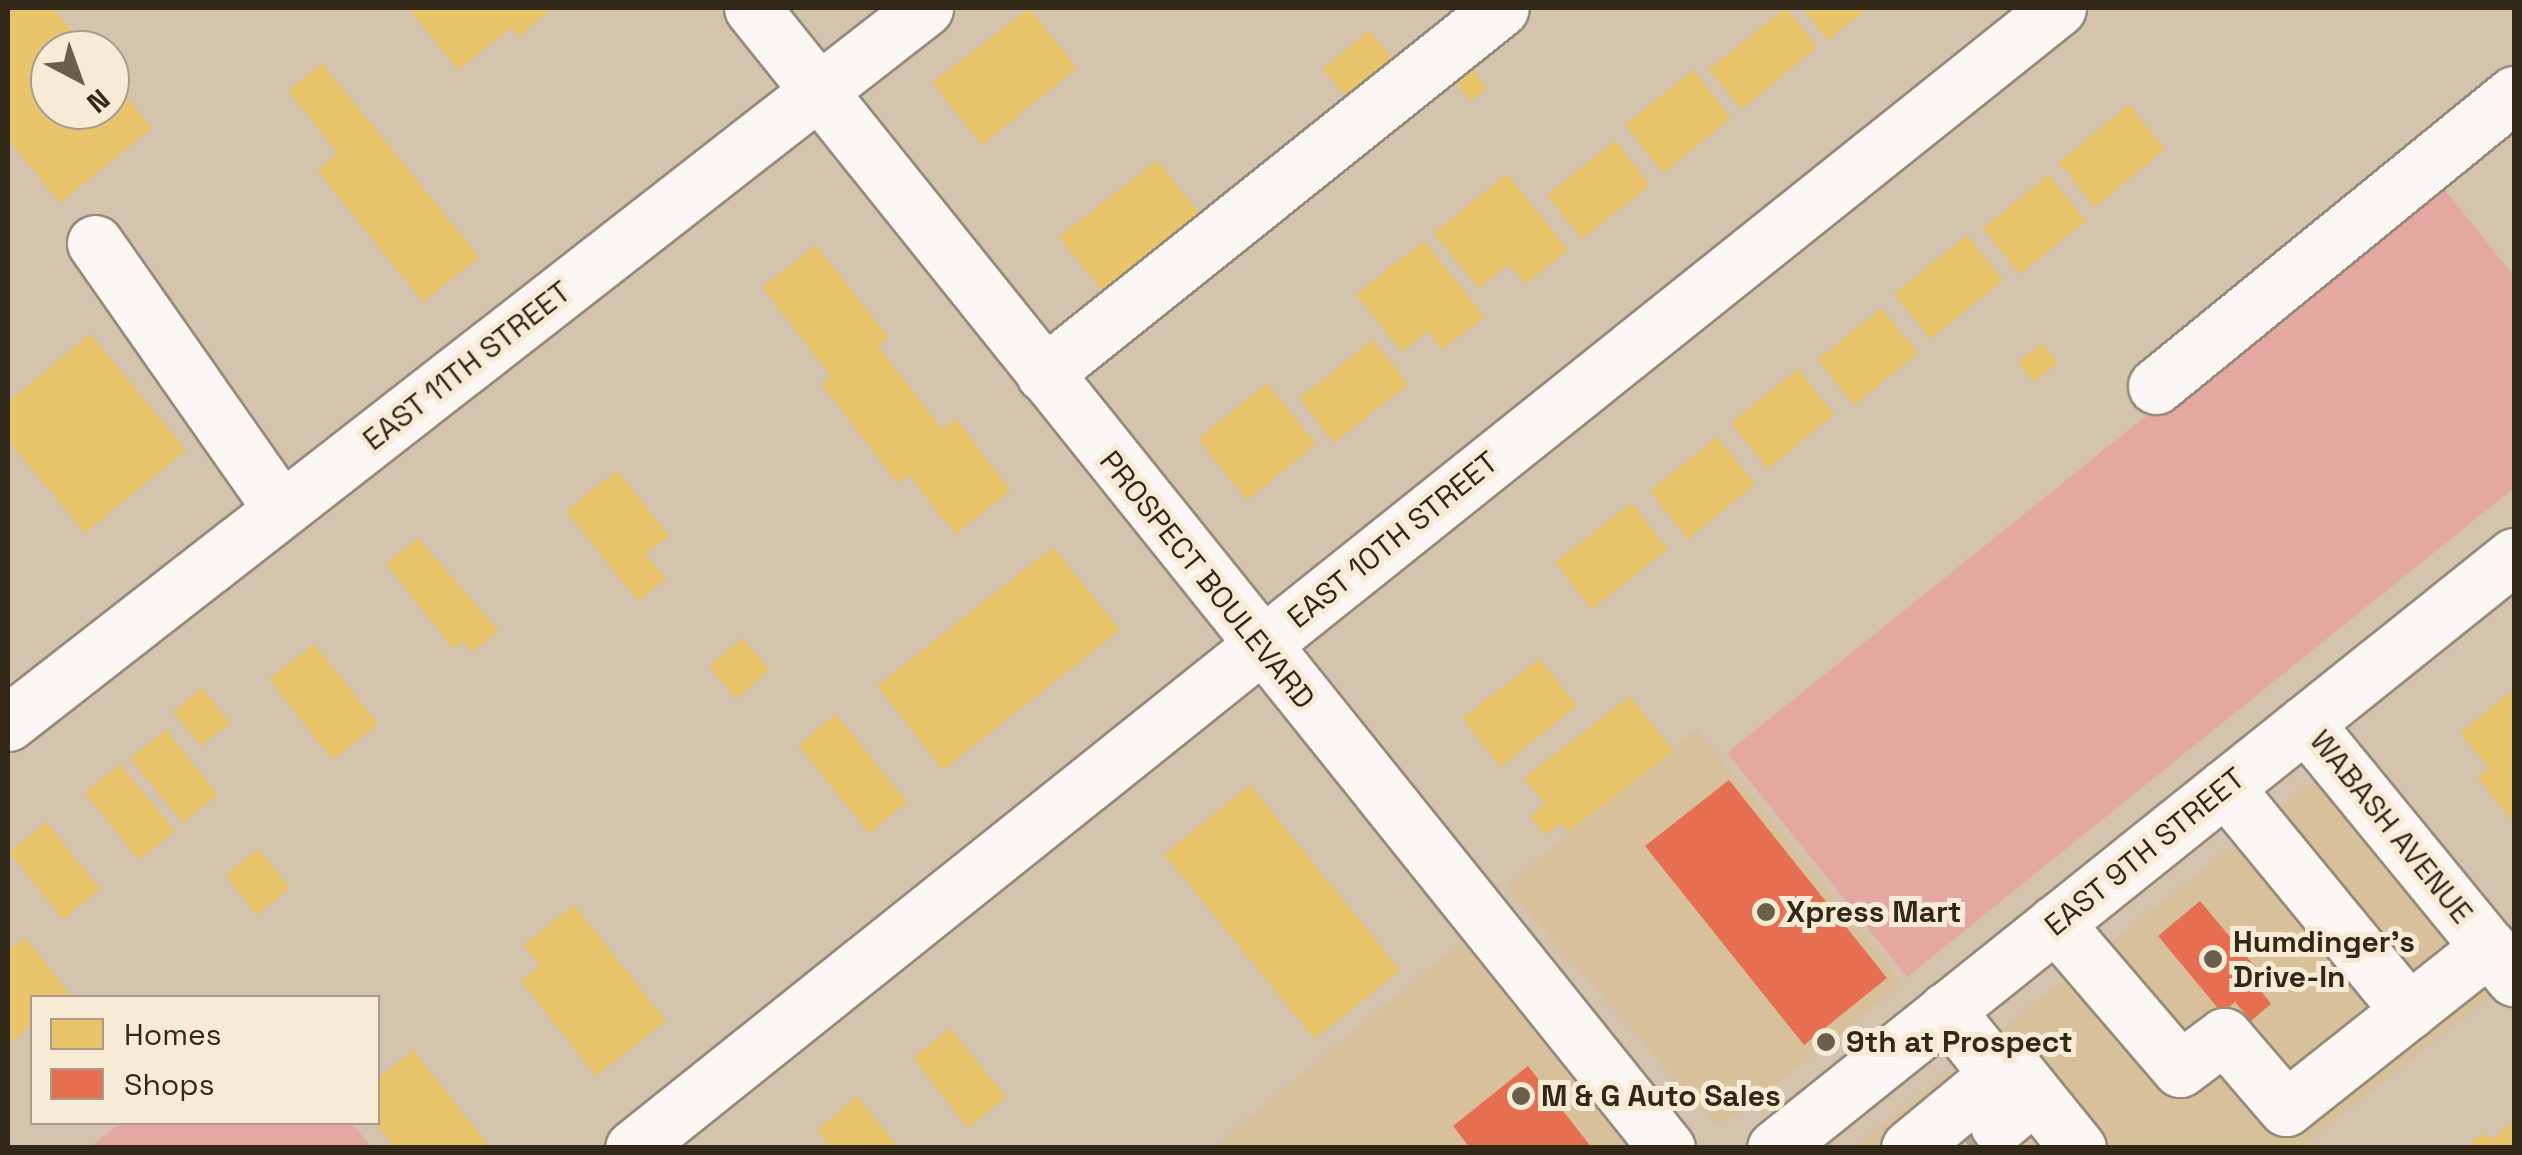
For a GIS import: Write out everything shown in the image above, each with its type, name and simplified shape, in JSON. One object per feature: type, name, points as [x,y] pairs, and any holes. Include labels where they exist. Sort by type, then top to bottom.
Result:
[{"type":"street","name":"PROSPECT BOULEVARD","points":[[752,8],[1260,647],[1667,1148]]},
{"type":"street","name":"EAST 11TH STREET","points":[[8,723],[925,8]]},
{"type":"street","points":[[1044,374],[1500,8]]},
{"type":"street","name":"EAST 10TH STREET","points":[[633,1148],[2058,8]]},
{"type":"street","points":[[2156,386],[2514,94]]},
{"type":"street","points":[[95,243],[281,510]]},
{"type":"street","name":"EAST 9TH STREET","points":[[1774,1148],[2514,556]]},
{"type":"street","name":"WABASH AVENUE","points":[[2305,723],[2502,962]]},
{"type":"street","points":[[2225,788],[2409,1011]]},
{"type":"street","points":[[2055,923],[2180,1069],[2224,1036],[2286,1108],[2409,1011],[2502,962]]},
{"type":"street","points":[[1909,1148],[2035,1117],[1946,1010]]},
{"type":"shaded area","points":[[2438,181],[2514,276],[2514,488],[1907,977],[1727,753]]},
{"type":"shaded area","points":[[1697,729],[1903,984],[1734,1117],[1714,1123],[1506,886]]},
{"type":"shaded area","points":[[2315,781],[2324,781],[2501,988],[2301,1147],[1852,1148]]},
{"type":"shaded area","points":[[1462,942],[1627,1147],[1212,1148]]},
{"type":"shaded area","points":[[118,1125],[354,1125],[371,1147],[90,1147]]},
{"type":"building: Homes","points":[[8,8],[53,8],[71,30],[30,30],[30,130],[130,130],[130,101],[152,128],[60,203],[8,139]]},
{"type":"building: Homes","points":[[408,8],[553,8],[518,37],[511,28],[458,70]]},
{"type":"building: Homes","points":[[1029,8],[1077,68],[982,145],[932,83]]},
{"type":"building: Homes","points":[[1786,8],[1817,47],[1742,109],[1709,69]]},
{"type":"building: Homes","points":[[1802,8],[1868,8],[1828,40]]},
{"type":"building: Homes","points":[[1369,30],[1398,65],[1351,103],[1323,69]]},
{"type":"building: Homes","points":[[322,63],[479,257],[423,302],[317,170],[338,153],[288,91]]},
{"type":"building: Homes","points":[[1469,65],[1487,88],[1471,102],[1452,78]]},
{"type":"building: Homes","points":[[1693,70],[1731,118],[1663,173],[1625,125]]},
{"type":"building: Homes","points":[[2129,105],[2165,149],[2095,207],[2059,162]]},
{"type":"building: Homes","points":[[1615,141],[1650,185],[1582,239],[1547,195]]},
{"type":"building: Homes","points":[[1157,160],[1206,222],[1109,299],[1059,237]]},
{"type":"building: Homes","points":[[1507,174],[1568,250],[1525,284],[1509,264],[1479,288],[1434,233]]},
{"type":"building: Homes","points":[[2049,175],[2086,221],[2020,274],[1983,228]]},
{"type":"building: Homes","points":[[1967,235],[2003,280],[1931,339],[1894,294]]},
{"type":"building: Homes","points":[[1424,241],[1484,317],[1442,350],[1428,331],[1402,352],[1356,294]]},
{"type":"building: Homes","points":[[816,245],[888,337],[878,346],[942,429],[956,419],[1011,491],[955,534],[909,475],[898,483],[821,384],[831,376],[762,287]]},
{"type":"building: Homes","points":[[1881,308],[1918,353],[1854,405],[1818,360]]},
{"type":"building: Homes","points":[[90,334],[186,450],[85,533],[8,440],[8,402]]},
{"type":"building: Homes","points":[[1373,340],[1408,384],[1334,443],[1299,398]]},
{"type":"building: Homes","points":[[2043,344],[2058,363],[2034,382],[2018,362]]},
{"type":"building: Homes","points":[[1798,369],[1834,414],[1768,469],[1731,423]]},
{"type":"building: Homes","points":[[1267,383],[1316,444],[1247,500],[1198,439]]},
{"type":"building: Homes","points":[[1717,437],[1755,484],[1688,539],[1650,491]]},
{"type":"building: Homes","points":[[617,470],[669,536],[645,554],[666,579],[638,601],[566,511]]},
{"type":"building: Homes","points":[[1631,503],[1668,549],[1592,609],[1555,563]]},
{"type":"building: Homes","points":[[418,538],[499,631],[472,652],[463,641],[453,649],[386,564]]},
{"type":"building: Homes","points":[[1053,547],[1120,630],[943,770],[877,686]]},
{"type":"building: Homes","points":[[743,638],[769,670],[736,699],[709,666]]},
{"type":"building: Homes","points":[[314,644],[378,724],[333,760],[269,679]]},
{"type":"building: Homes","points":[[1539,659],[1577,706],[1500,767],[1462,718]]},
{"type":"building: Homes","points":[[202,688],[230,723],[201,746],[173,712]]},
{"type":"building: Homes","points":[[2514,689],[2514,823],[2477,777],[2489,768],[2460,733]]},
{"type":"building: Homes","points":[[1630,696],[1673,751],[1568,832],[1561,823],[1545,835],[1530,816],[1545,804],[1524,778]]},
{"type":"building: Homes","points":[[836,714],[907,802],[869,833],[798,745]]},
{"type":"building: Homes","points":[[166,730],[218,795],[183,823],[130,758]]},
{"type":"building: Homes","points":[[120,764],[175,831],[139,860],[85,793]]},
{"type":"building: Homes","points":[[1250,785],[1400,970],[1315,1039],[1164,854]]},
{"type":"building: Homes","points":[[46,822],[100,889],[63,919],[9,852]]},
{"type":"building: Homes","points":[[259,849],[290,888],[257,915],[225,875]]},
{"type":"building: Homes","points":[[574,905],[666,1021],[596,1076],[521,981],[540,966],[523,945]]},
{"type":"building: Homes","points":[[25,937],[70,994],[30,995],[30,1026],[8,1044],[8,951]]},
{"type":"building: Homes","points":[[950,1028],[1006,1097],[968,1128],[913,1058]]},
{"type":"building: Homes","points":[[413,1050],[491,1148],[395,1148],[377,1125],[380,1076]]},
{"type":"building: Homes","points":[[857,1096],[899,1148],[831,1148],[817,1130]]},
{"type":"building: Homes","points":[[2514,1121],[2514,1148],[2465,1148],[2481,1134],[2494,1138]]},
{"type":"building: Shops","name":"Xpress Mart","points":[[1729,780],[1887,978],[1804,1045],[1645,846]]},
{"type":"building: Shops","name":"Humdinger's Drive-In","points":[[2200,901],[2267,981],[2259,988],[2271,1004],[2251,1021],[2235,1002],[2222,1013],[2158,936]]},
{"type":"building: Shops","name":"M & G Auto Sales","points":[[1528,1066],[1592,1148],[1470,1148],[1453,1126]]},
{"type":"tunnel","points":[[1971,1148],[1998,1125]]},
{"type":"place","name":"Xpress Mart","points":[[1766,912]]},
{"type":"place","name":"Humdinger's Drive-In","points":[[2213,959]]},
{"type":"place","name":"9th at Prospect","points":[[1826,1042]]},
{"type":"place","name":"M & G Auto Sales","points":[[1521,1096]]}]
